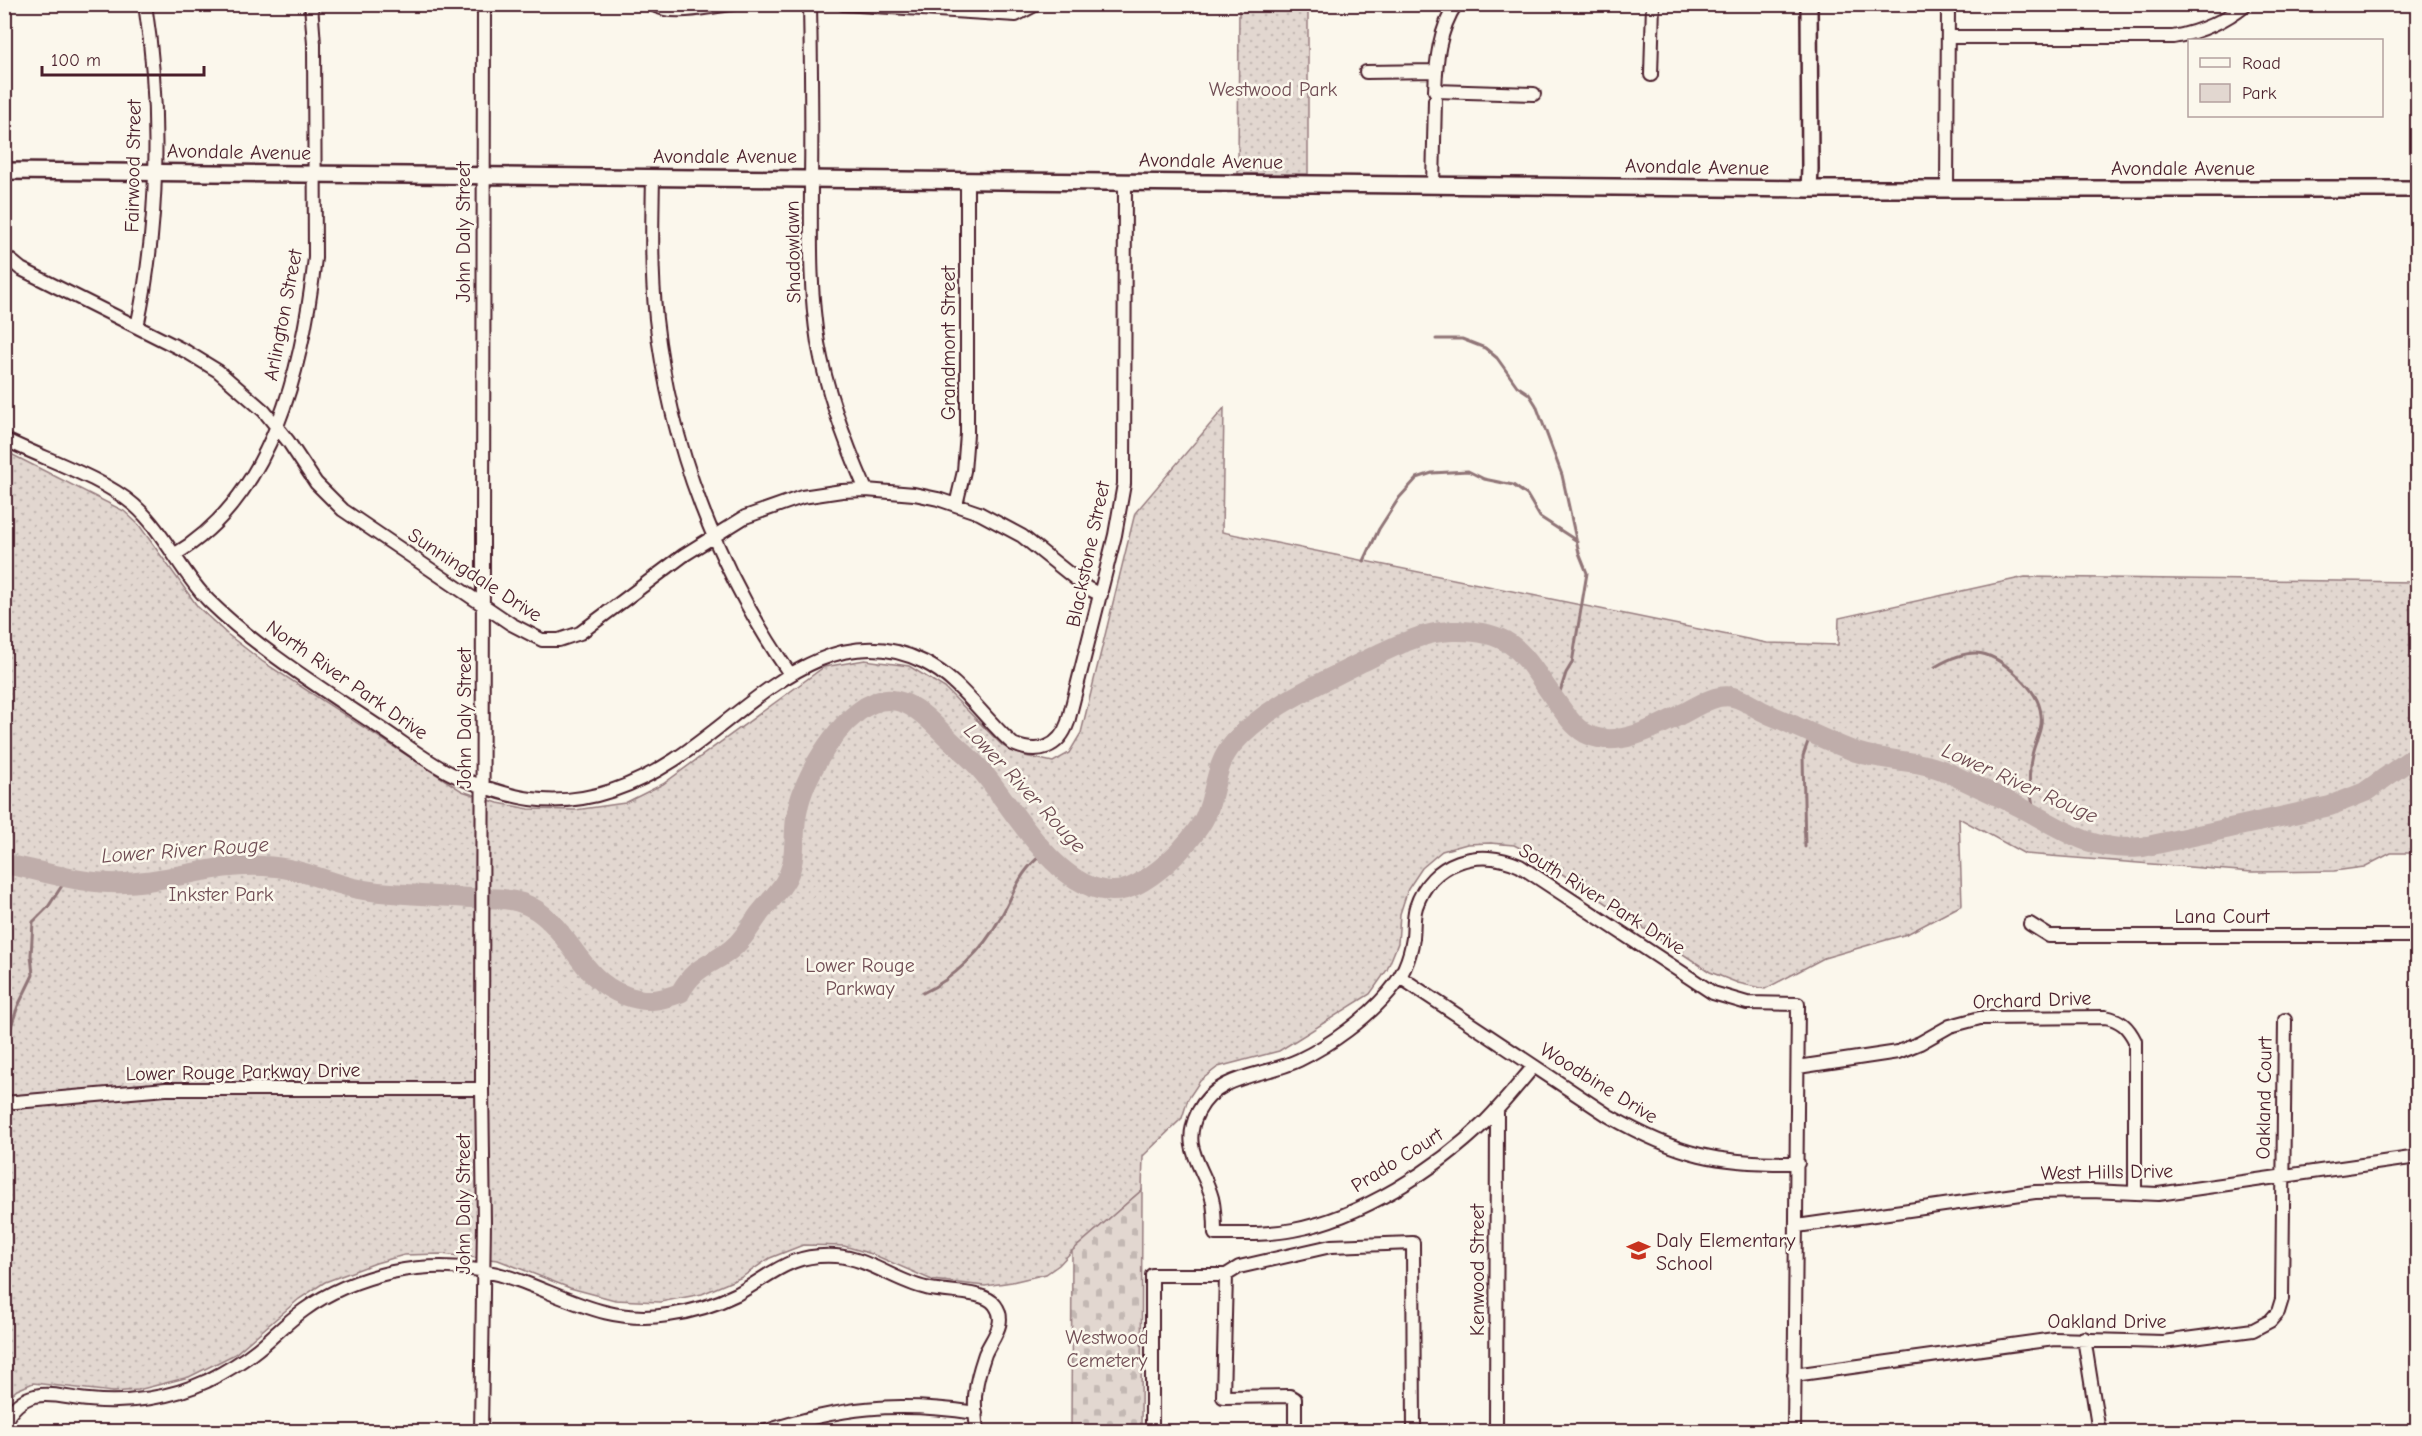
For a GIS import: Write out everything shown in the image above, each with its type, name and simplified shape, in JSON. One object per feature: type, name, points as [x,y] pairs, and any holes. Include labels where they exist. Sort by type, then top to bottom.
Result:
[{"type":"street","name":"Fairwood Street","points":[[137,327],[150,249],[154,171],[153,68],[145,4]]},
{"type":"street","name":"Arlington Street","points":[[174,555],[202,536],[228,509],[258,464],[276,426],[294,375],[312,284],[316,238],[314,44],[311,4]]},
{"type":"street","name":"John Daly Street","points":[[481,1431],[484,919],[482,604],[484,4]]},
{"type":"street","points":[[652,4],[660,9],[676,9],[733,4]]},
{"type":"street","name":"Shadowlawn","points":[[810,4],[810,274],[818,343],[837,418],[866,490]]},
{"type":"street","points":[[843,4],[1016,15],[1037,4]]},
{"type":"street","points":[[1456,4],[1443,29],[1435,91],[1534,94]]},
{"type":"street","points":[[1651,75],[1653,4]]},
{"type":"street","points":[[1809,4],[1809,189]]},
{"type":"street","points":[[1947,189],[1948,4]]},
{"type":"street","points":[[1948,38],[2173,37],[2199,31],[2222,21],[2246,4]]},
{"type":"street","points":[[1366,72],[1436,71]]},
{"type":"street","points":[[1433,185],[1435,100]]},
{"type":"street","name":"Avondale Avenue","points":[[4,171],[1809,189],[2418,189]]},
{"type":"street","points":[[653,177],[654,283],[662,364],[682,449],[714,536],[749,610],[790,674]]},
{"type":"street","name":"Grandmont Street","points":[[956,505],[964,471],[967,434],[967,180]]},
{"type":"street","name":"Blackstone Street","points":[[1017,745],[1028,749],[1043,749],[1056,743],[1065,730],[1115,535],[1125,460],[1125,181]]},
{"type":"street","name":"Sunningdale Drive","points":[[4,255],[21,269],[187,352],[218,371],[251,398],[276,426],[316,483],[343,510],[534,638],[549,641],[566,639],[580,633],[714,536],[745,517],[785,502],[824,493],[866,490],[914,494],[979,513],[1022,536],[1087,588],[1101,596]]},
{"type":"street","name":"North River Park Drive","points":[[4,439],[119,495],[149,520],[207,599],[268,651],[455,776],[515,796],[548,801],[580,799],[609,792],[644,777],[677,758],[790,674],[826,656],[845,651],[873,649],[900,653],[924,662],[944,675],[1006,738],[1017,745]]},
{"type":"street","name":"South River Park Drive","points":[[1215,1234],[1212,1198],[1195,1160],[1191,1144],[1193,1124],[1204,1101],[1229,1082],[1282,1068],[1320,1047],[1371,1011],[1400,977],[1410,952],[1416,908],[1427,886],[1440,873],[1457,862],[1474,857],[1506,860],[1520,866],[1713,993],[1747,1003],[1798,1004],[1798,1067]]},
{"type":"street","name":"Lana Court","points":[[2030,924],[2049,936],[2418,936]]},
{"type":"street","name":"Woodbine Drive","points":[[1400,977],[1609,1116],[1666,1146],[1723,1161],[1751,1164],[1798,1163]]},
{"type":"street","name":"Orchard Drive","points":[[1798,1067],[1898,1052],[1950,1026],[1972,1020],[1996,1017],[2105,1017],[2115,1019],[2129,1030],[2135,1041],[2135,1193]]},
{"type":"street","name":"Oakland Court","points":[[2282,1176],[2285,1020]]},
{"type":"street","name":"Prado Court","points":[[1215,1234],[1257,1234],[1308,1227],[1355,1210],[1393,1190],[1429,1166],[1484,1123],[1534,1066]]},
{"type":"street","points":[[1794,1431],[1798,1067]]},
{"type":"street","name":"Lower Rouge Parkway Drive","points":[[4,1103],[166,1089],[482,1089]]},
{"type":"street","name":"Kenwood Street","points":[[1496,1431],[1497,1109]]},
{"type":"street","name":"West Hills Drive","points":[[1797,1226],[2035,1192],[2091,1191],[2158,1194],[2418,1157]]},
{"type":"street","name":"Oakland Drive","points":[[1794,1375],[2013,1344],[2084,1338],[2163,1342],[2253,1330],[2270,1321],[2278,1312],[2282,1299],[2282,1176]]},
{"type":"street","points":[[1152,1431],[1152,1275],[1226,1275],[1239,1267],[1331,1246],[1413,1243],[1414,1431]]},
{"type":"street","points":[[4,1423],[16,1405],[35,1396],[121,1402],[148,1399],[190,1388],[246,1359],[288,1322],[328,1295],[368,1278],[422,1267],[454,1267],[483,1271],[521,1281],[590,1309],[614,1315],[654,1317],[688,1312],[717,1302],[793,1261],[821,1256],[838,1256],[855,1259],[896,1278],[925,1288],[983,1296],[991,1300],[998,1310],[1000,1322],[979,1372],[975,1393],[977,1431]]},
{"type":"street","points":[[1226,1275],[1223,1397],[1290,1396],[1295,1399],[1295,1431]]},
{"type":"street","points":[[2084,1338],[2099,1431]]},
{"type":"street","points":[[763,1431],[817,1415],[866,1407],[918,1406],[976,1413]]},
{"type":"green space","name":"Westwood Park","points":[[1239,5],[1308,5],[1308,174],[1238,174]]},
{"type":"green space","name":"Lower Rouge Parkway","points":[[1224,408],[1222,532],[1767,643],[1838,645],[1839,618],[2025,577],[2415,582],[2417,853],[2391,853],[2364,867],[2334,871],[2252,872],[2025,854],[1959,818],[1962,905],[1907,934],[1824,958],[1765,989],[1738,983],[1710,972],[1532,854],[1514,845],[1467,844],[1442,851],[1422,868],[1408,889],[1400,914],[1398,943],[1387,970],[1370,994],[1279,1051],[1218,1067],[1200,1081],[1188,1099],[1182,1118],[1143,1156],[1142,1190],[1046,1274],[985,1286],[932,1280],[872,1254],[844,1246],[803,1245],[770,1258],[742,1277],[702,1294],[660,1302],[615,1300],[570,1288],[498,1260],[441,1254],[404,1255],[325,1282],[299,1299],[235,1354],[189,1377],[138,1390],[113,1392],[33,1383],[17,1390],[5,1400],[5,451],[124,511],[139,525],[198,607],[227,634],[263,662],[462,791],[498,803],[529,809],[575,810],[625,803],[663,784],[824,667],[865,660],[909,666],[945,688],[1003,746],[1025,756],[1053,762],[1069,753],[1081,733],[1135,513]]},
{"type":"green space","name":"Westwood Cemetery","points":[[1142,1190],[1141,1431],[1071,1431],[1072,1251]]},
{"type":"waterway","points":[[1436,339],[1462,339],[1485,348],[1497,358],[1517,386],[1529,394],[1536,405],[1562,475],[1579,553],[1587,573],[1572,663],[1566,673],[1557,701]]},
{"type":"waterway","points":[[1364,561],[1379,529],[1399,498],[1417,478],[1432,473],[1468,471],[1484,479],[1513,485],[1527,495],[1540,517],[1577,541]]},
{"type":"waterway","name":"Lower River Rouge","points":[[4,864],[79,880],[109,883],[143,882],[229,867],[264,866],[295,870],[349,887],[386,893],[510,900],[538,911],[551,922],[594,976],[608,987],[632,998],[659,999],[680,993],[693,975],[737,944],[781,887],[791,868],[796,818],[810,775],[837,733],[858,712],[871,704],[883,700],[895,700],[917,710],[977,766],[1054,862],[1072,877],[1091,887],[1112,891],[1125,889],[1152,875],[1179,852],[1206,815],[1219,769],[1227,752],[1246,730],[1261,718],[1311,688],[1395,646],[1429,634],[1452,631],[1490,635],[1504,640],[1515,648],[1535,670],[1570,720],[1589,735],[1612,739],[1636,735],[1713,699],[1733,697],[1856,752],[1938,768],[2074,836],[2112,847],[2143,847],[2330,806],[2365,792],[2418,754]]},
{"type":"waterway","points":[[1935,667],[1960,655],[1971,653],[1990,656],[2010,669],[2031,691],[2039,704],[2041,720],[2029,777],[2035,814]]},
{"type":"waterway","points":[[1805,847],[1803,756],[1811,733]]},
{"type":"waterway","points":[[923,993],[956,972],[976,953],[1005,910],[1022,876],[1045,852]]},
{"type":"waterway","points":[[4,1047],[18,1006],[33,975],[31,955],[33,922],[48,907],[67,878]]},
{"type":"place","name":"Daly Elementary School","points":[[1638,1251]]},
{"type":"park label","name":"Inkster Park","points":[[221,894]]}]
